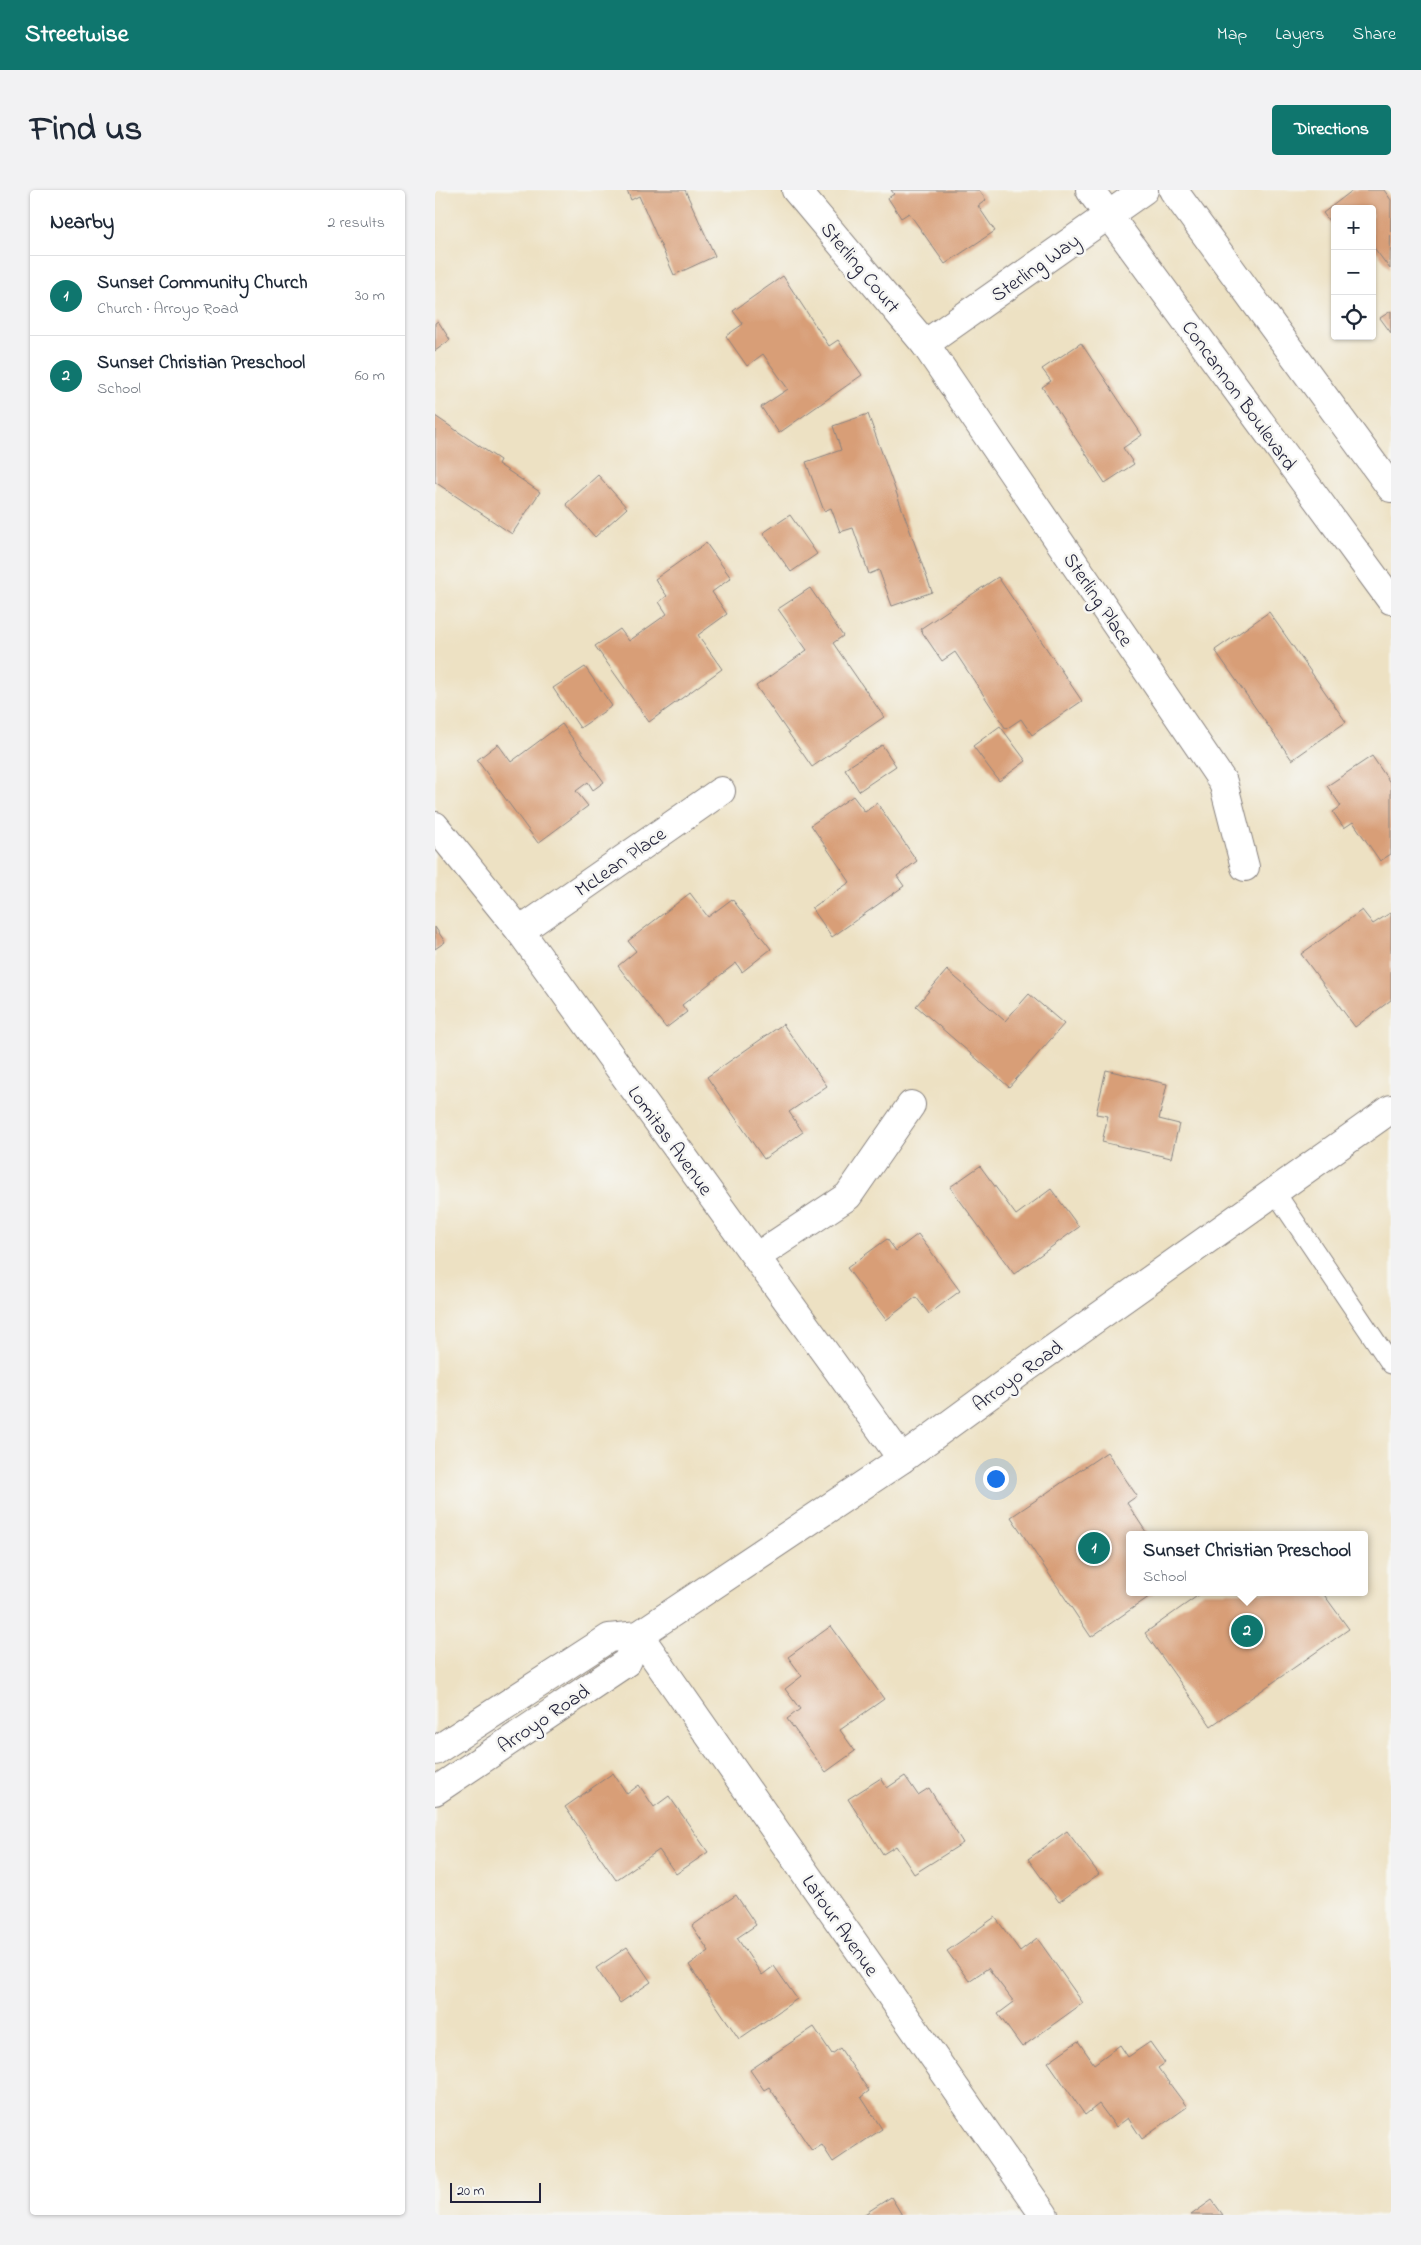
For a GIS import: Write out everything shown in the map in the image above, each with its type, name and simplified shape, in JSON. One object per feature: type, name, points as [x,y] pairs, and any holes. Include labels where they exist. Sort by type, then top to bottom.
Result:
[{"type":"street","name":"Sterling Court","points":[[797,190],[925,344]]},
{"type":"street","name":"Concannon Boulevard","points":[[1090,190],[1391,600]]},
{"type":"street","name":"Sterling Way","points":[[925,344],[1144,190]]},
{"type":"street","points":[[1173,190],[1391,488]]},
{"type":"street","name":"Sterling Place","points":[[925,344],[1223,782],[1245,867]]},
{"type":"street","name":"McLean Place","points":[[520,931],[721,791]]},
{"type":"street","name":"Lomitas Avenue","points":[[435,826],[520,931],[902,1459]]},
{"type":"street","points":[[756,1257],[848,1196],[911,1105]]},
{"type":"street","name":"Arroyo Road","points":[[435,1751],[609,1638],[639,1635],[902,1459],[1022,1371],[1391,1109]]},
{"type":"street","name":"Arroyo Road","points":[[435,1791],[627,1662],[639,1635]]},
{"type":"street","name":"Latour Avenue","points":[[639,1635],[1044,2215]]},
{"type":"lane","points":[[1275,1192],[1391,1364]]},
{"type":"building","points":[[627,190],[685,190],[715,256],[674,275],[639,196],[631,200]]},
{"type":"building","points":[[891,190],[979,190],[986,200],[978,206],[995,231],[945,264],[909,213],[901,218],[888,198],[894,194]]},
{"type":"building","points":[[1353,190],[1384,190],[1391,200],[1390,269],[1376,250],[1376,205],[1333,205]]},
{"type":"building","points":[[1331,207],[1331,224],[1323,213]]},
{"type":"building","points":[[783,276],[829,346],[838,340],[862,375],[779,433],[761,407],[788,389],[763,354],[747,366],[726,336],[743,324],[733,311]]},
{"type":"building","points":[[1391,311],[1391,333],[1380,318]]},
{"type":"building","points":[[438,321],[450,340],[435,351],[435,323]]},
{"type":"building","points":[[1081,343],[1142,435],[1123,448],[1134,464],[1105,483],[1042,387],[1051,381],[1042,369]]},
{"type":"building","points":[[868,414],[932,592],[892,606],[879,570],[869,574],[853,528],[840,532],[831,508],[824,511],[806,462],[841,450],[833,426]]},
{"type":"building","points":[[435,416],[500,460],[498,464],[540,492],[512,534],[435,482]]},
{"type":"building","points":[[598,475],[627,508],[595,537],[566,504]]},
{"type":"building","points":[[790,515],[817,554],[791,572],[763,533]]},
{"type":"building","points":[[706,543],[731,578],[712,592],[727,614],[698,635],[722,669],[649,722],[595,646],[620,629],[629,641],[667,614],[659,602],[667,596],[655,579]]},
{"type":"building","points":[[998,577],[1082,701],[1032,735],[1021,719],[1006,729],[955,652],[942,661],[920,629]]},
{"type":"building","points":[[810,588],[843,636],[833,643],[884,717],[812,767],[756,686],[807,650],[778,609]]},
{"type":"building","points":[[1269,612],[1346,722],[1292,760],[1215,650]]},
{"type":"building","points":[[585,667],[612,706],[580,728],[553,688]]},
{"type":"building","points":[[562,724],[604,782],[593,790],[588,782],[576,791],[588,806],[538,843],[477,760],[498,744],[511,762]]},
{"type":"building","points":[[1000,726],[1026,761],[999,781],[973,746]]},
{"type":"building","points":[[882,745],[896,766],[859,791],[845,769]]},
{"type":"building","points":[[1372,756],[1391,784],[1391,854],[1380,861],[1353,822],[1344,828],[1333,812],[1341,806],[1327,786]]},
{"type":"building","points":[[853,796],[865,812],[877,803],[917,861],[897,876],[904,886],[832,937],[812,908],[850,882],[811,825]]},
{"type":"building","points":[[690,893],[708,917],[732,899],[771,949],[742,972],[736,963],[682,1005],[687,1012],[666,1028],[618,966],[636,951],[628,941]]},
{"type":"building","points":[[1362,910],[1373,924],[1391,914],[1391,1000],[1355,1027],[1301,954]]},
{"type":"building","points":[[435,927],[445,942],[435,949]]},
{"type":"building","points":[[947,970],[1005,1021],[1029,994],[1064,1024],[1009,1087],[916,1006]]},
{"type":"building","points":[[783,1024],[827,1086],[789,1112],[803,1132],[764,1159],[707,1077]]},
{"type":"building","points":[[1106,1070],[1167,1084],[1159,1119],[1179,1124],[1171,1158],[1102,1142],[1108,1116],[1096,1114]]},
{"type":"building","points":[[980,1166],[1016,1215],[1051,1189],[1079,1227],[1014,1274],[950,1187]]},
{"type":"building","points":[[918,1234],[960,1291],[929,1314],[916,1297],[886,1320],[847,1268],[887,1239],[896,1251]]},
{"type":"building","points":[[1107,1452],[1137,1496],[1127,1503],[1145,1531],[1126,1531],[1126,1596],[1150,1596],[1091,1637],[1011,1517]]},
{"type":"building","points":[[1197,1596],[1325,1596],[1349,1629],[1211,1726],[1145,1633]]},
{"type":"building","points":[[831,1626],[884,1699],[840,1730],[855,1751],[826,1772],[787,1719],[800,1709],[785,1689],[802,1676],[788,1657]]},
{"type":"building","points":[[613,1773],[627,1794],[639,1785],[654,1807],[669,1796],[708,1852],[676,1874],[659,1850],[616,1880],[565,1807]]},
{"type":"building","points":[[905,1776],[918,1795],[929,1788],[963,1843],[914,1874],[896,1846],[883,1854],[848,1799],[881,1778],[887,1788]]},
{"type":"building","points":[[1067,1831],[1099,1874],[1059,1902],[1028,1859]]},
{"type":"building","points":[[736,1895],[756,1925],[737,1938],[762,1975],[774,1966],[797,1999],[739,2039],[689,1965],[709,1951],[692,1926]]},
{"type":"building","points":[[995,1917],[1020,1951],[1037,1938],[1083,2003],[1022,2047],[998,2014],[1014,2002],[988,1968],[969,1981],[947,1951]]},
{"type":"building","points":[[627,1947],[651,1982],[620,2003],[596,1968]]},
{"type":"building","points":[[814,2027],[832,2054],[840,2048],[869,2091],[861,2097],[882,2129],[833,2162],[822,2145],[812,2151],[769,2087],[764,2090],[750,2070]]},
{"type":"building","points":[[1078,2041],[1094,2064],[1120,2045],[1128,2057],[1150,2042],[1165,2063],[1158,2068],[1187,2107],[1142,2139],[1128,2118],[1116,2127],[1099,2104],[1085,2115],[1048,2062]]},
{"type":"building","points":[[891,2197],[902,2215],[863,2215]]},
{"type":"building","points":[[1212,2200],[1223,2215],[1191,2215]]},
{"type":"place","name":"Sunset Community Church","points":[[1094,1548]]},
{"type":"place","name":"Sunset Christian Preschool","points":[[1247,1631]]}]
